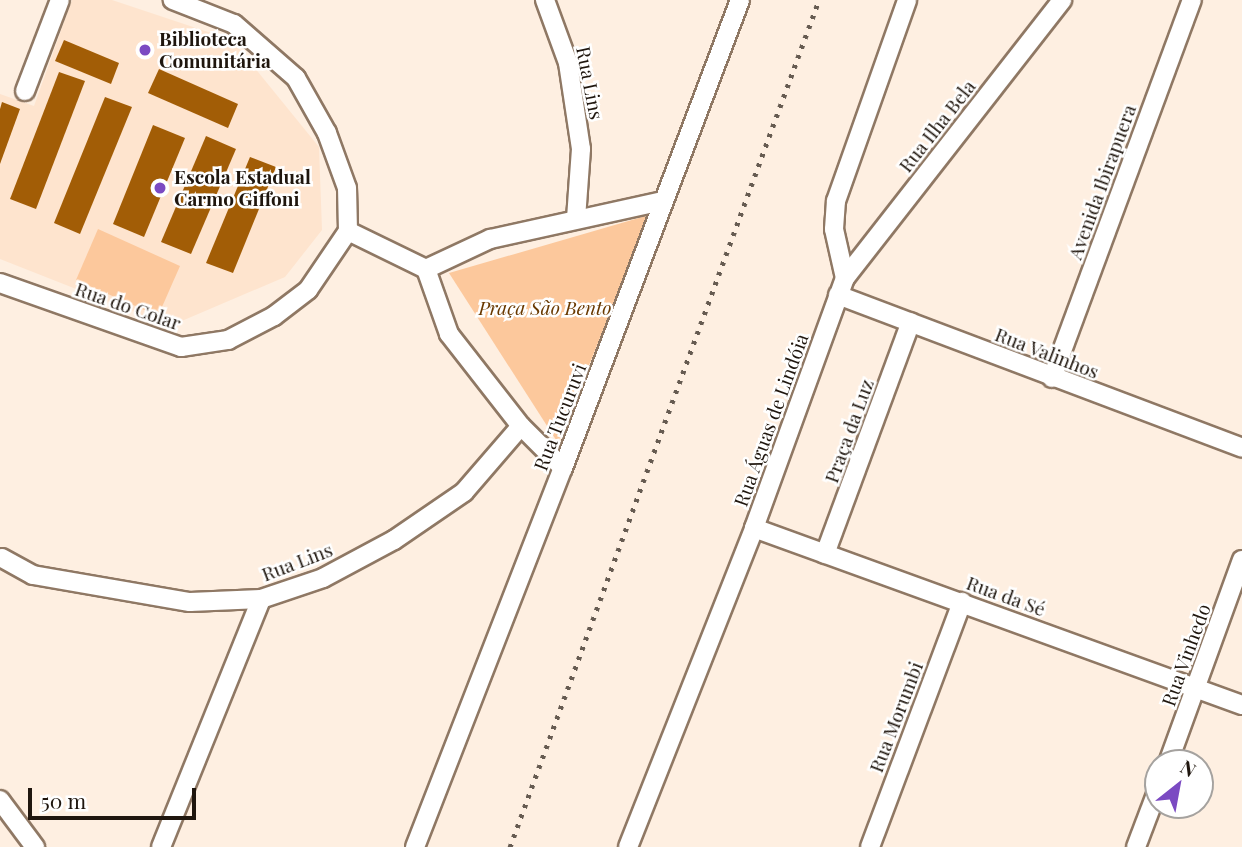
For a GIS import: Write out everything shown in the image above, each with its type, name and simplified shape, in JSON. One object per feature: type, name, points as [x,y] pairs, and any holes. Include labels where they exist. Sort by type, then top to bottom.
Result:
[{"type":"street","points":[[25,91],[60,0]]},
{"type":"street","points":[[173,0],[234,24],[296,78],[327,133],[347,188],[348,232],[426,269],[449,334],[522,426],[564,468]]},
{"type":"street","name":"Rua Lins","points":[[545,0],[568,63],[581,149],[576,219]]},
{"type":"street","name":"Rua Tucuruvi","points":[[415,847],[564,468],[740,0]]},
{"type":"street","points":[[845,278],[834,229],[836,201],[907,0]]},
{"type":"street","name":"Rua Ilha Bela","points":[[845,278],[1062,0]]},
{"type":"street","name":"Avenida Ibirapuera","points":[[1052,378],[1192,0]]},
{"type":"street","points":[[426,269],[490,239],[663,201]]},
{"type":"street","name":"Rua do Colar","points":[[0,283],[181,347],[228,340],[274,316],[308,290],[348,232]]},
{"type":"street","name":"Rua Águas de Lindóia","points":[[628,847],[754,528],[845,278]]},
{"type":"street","name":"Rua Valinhos","points":[[838,295],[1242,448]]},
{"type":"street","name":"Praça da Luz","points":[[825,554],[911,322]]},
{"type":"street","name":"Rua Lins","points":[[1,558],[33,575],[190,602],[261,599],[323,578],[394,540],[464,492],[522,426]]},
{"type":"street","name":"Rua da Sé","points":[[754,528],[1242,705]]},
{"type":"street","name":"Rua Vinhedo","points":[[1173,749],[1242,560]]},
{"type":"street","points":[[161,847],[261,599]]},
{"type":"street","name":"Rua Morumbi","points":[[870,847],[962,602]]},
{"type":"street","points":[[0,800],[35,847]]},
{"type":"street","points":[[1136,847],[1147,819]]},
{"type":"shaded area","name":"Escola Estadual Carmo Giffoni","points":[[72,0],[112,0],[232,40],[319,147],[322,230],[285,277],[170,326],[0,259],[0,94],[34,106]]},
{"type":"green space","name":"Praça São Bento","points":[[649,215],[558,443],[449,273]]},
{"type":"green space","points":[[98,229],[180,266],[158,316],[76,280]]},
{"type":"building","points":[[64,40],[119,63],[111,84],[55,61]]},
{"type":"building","points":[[159,69],[238,104],[228,128],[148,93]]},
{"type":"building","points":[[59,72],[85,81],[36,209],[10,199]]},
{"type":"building","points":[[105,97],[132,107],[80,234],[54,223]]},
{"type":"building","points":[[2,102],[20,109],[0,164],[0,109]]},
{"type":"building","points":[[153,125],[185,138],[144,237],[113,224]]},
{"type":"building","points":[[206,136],[236,149],[191,254],[161,242]]},
{"type":"building","points":[[250,157],[276,167],[233,273],[206,263]]},
{"type":"railway","points":[[510,847],[819,0]]},
{"type":"place","name":"Biblioteca Comunitária","points":[[145,50]]},
{"type":"place","name":"Escola Estadual Carmo Giffoni","points":[[160,188]]}]
